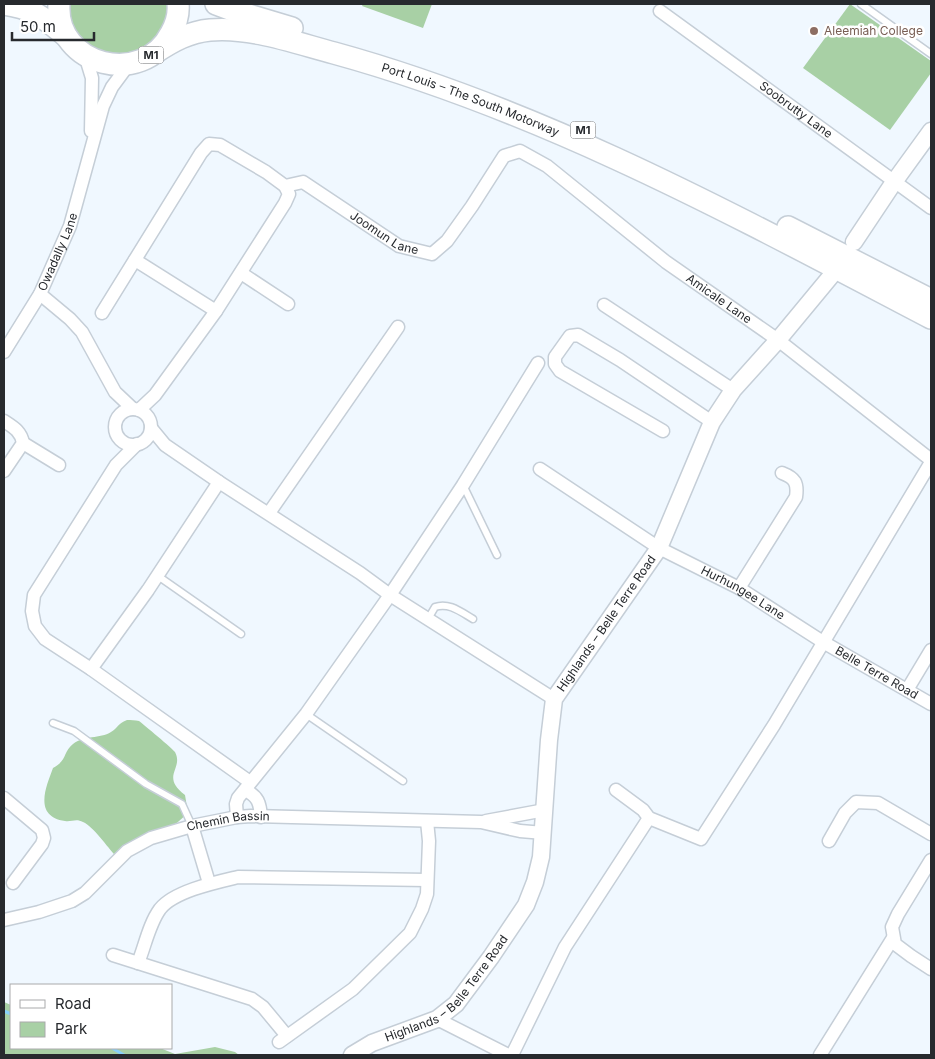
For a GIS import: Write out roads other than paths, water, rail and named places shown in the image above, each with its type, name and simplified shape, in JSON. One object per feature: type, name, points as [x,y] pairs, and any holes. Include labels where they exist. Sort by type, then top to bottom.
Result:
[{"type":"highway","name":"M1","points":[[4,4],[17,6],[43,16],[86,55],[93,60],[111,65],[129,64],[143,60],[156,52],[168,40],[176,24],[178,4]]},
{"type":"highway","name":"M1","points":[[59,4],[58,10],[61,25],[68,38]]},
{"type":"highway","name":"Port Louis – The South Motorway","points":[[216,4],[417,64],[498,94],[651,160],[931,300]]},
{"type":"highway","name":"Port Louis – The South Motorway","points":[[156,52],[185,35],[209,30],[232,29],[277,38],[414,77],[507,112],[621,161],[710,203],[931,318]]},
{"type":"street","name":"Soobrutty Lane","points":[[660,11],[931,208]]},
{"type":"street","points":[[86,55],[92,78],[92,144]]},
{"type":"street","points":[[92,144],[103,106],[112,87],[129,64]]},
{"type":"street","points":[[854,242],[931,131]]},
{"type":"street","name":"Owadally Lane","points":[[6,343],[40,294],[70,226],[92,144]]},
{"type":"street","points":[[102,314],[201,153],[209,144],[220,145],[266,172],[285,186],[289,194],[285,204],[216,311],[155,395],[136,409],[127,410],[120,414],[116,427],[120,439],[127,444],[165,445]]},
{"type":"street","name":"Amicale Lane","points":[[504,156],[520,151],[547,166],[666,262],[778,340],[931,461]]},
{"type":"street","name":"Joomun Lane","points":[[285,186],[303,182],[399,246],[432,254],[447,241],[504,156]]},
{"type":"street","points":[[135,260],[216,311]]},
{"type":"street","points":[[241,272],[288,304]]},
{"type":"street","name":"Highlands – Belle Terre Road","points":[[352,1055],[372,1043],[437,1019],[456,1004],[526,904],[536,882],[541,857],[549,740],[554,699],[659,548],[712,422],[733,390],[778,340],[831,276]]},
{"type":"street","points":[[40,294],[70,319],[82,332],[115,392],[147,416],[150,425],[165,445],[360,573],[390,595],[554,699]]},
{"type":"street","points":[[604,305],[733,390]]},
{"type":"street","points":[[268,513],[398,327]]},
{"type":"street","points":[[663,431],[560,371],[555,364],[555,357],[570,336],[578,335],[620,360],[712,422]]},
{"type":"street","points":[[237,817],[238,798],[306,714],[390,595],[463,485],[538,364]]},
{"type":"street","points":[[115,392],[116,465]]},
{"type":"street","points":[[155,395],[148,436],[116,465],[34,595],[32,611],[35,626],[45,639],[91,669],[247,786],[257,798],[261,817]]},
{"type":"street","points":[[4,421],[17,430],[23,443],[59,465]]},
{"type":"street","points":[[4,471],[23,443]]},
{"type":"street","points":[[616,790],[643,810],[649,818],[701,839],[774,725],[931,461]]},
{"type":"street","name":"Hurhungee Lane","points":[[540,469],[659,548],[739,588],[823,642]]},
{"type":"street","points":[[739,588],[796,497],[798,488],[792,477],[782,473]]},
{"type":"street","points":[[91,669],[158,576],[219,482]]},
{"type":"street","name":"Belle Terre Road","points":[[823,642],[931,704]]},
{"type":"street","points":[[907,690],[931,650]]},
{"type":"street","points":[[4,798],[42,830],[44,838],[42,844],[12,883]]},
{"type":"street","points":[[829,841],[845,813],[856,802],[878,803],[931,834]]},
{"type":"street","points":[[481,822],[545,810]]},
{"type":"street","name":"Chemin Bassin","points":[[4,920],[39,912],[72,901],[85,893],[127,851],[151,838],[192,826],[237,817],[481,822]]},
{"type":"street","points":[[437,1019],[510,1055],[566,947],[649,818]]},
{"type":"street","points":[[113,955],[252,999],[263,1007],[283,1039],[353,989],[410,933],[427,894],[429,841],[427,821]]},
{"type":"street","points":[[481,822],[520,831],[544,833]]},
{"type":"street","points":[[192,826],[209,883]]},
{"type":"street","points":[[931,860],[892,927],[895,944],[931,969]]},
{"type":"street","points":[[138,963],[156,917],[162,907],[187,892],[209,883],[238,877],[428,880]]},
{"type":"street","points":[[820,1055],[893,938]]},
{"type":"lane","points":[[861,4],[931,54]]},
{"type":"lane","points":[[463,485],[497,555]]},
{"type":"lane","points":[[158,576],[240,634]]},
{"type":"lane","points":[[428,619],[435,606],[442,604],[451,606],[473,619]]},
{"type":"lane","points":[[306,714],[403,781]]},
{"type":"lane","points":[[53,723],[74,732],[146,784],[182,804],[192,826]]},
{"type":"waterway","points":[[4,1011],[10,1014]]},
{"type":"waterway","points":[[114,1049],[124,1055]]},
{"type":"place","name":"Aleemiah College","points":[[814,31]]}]
